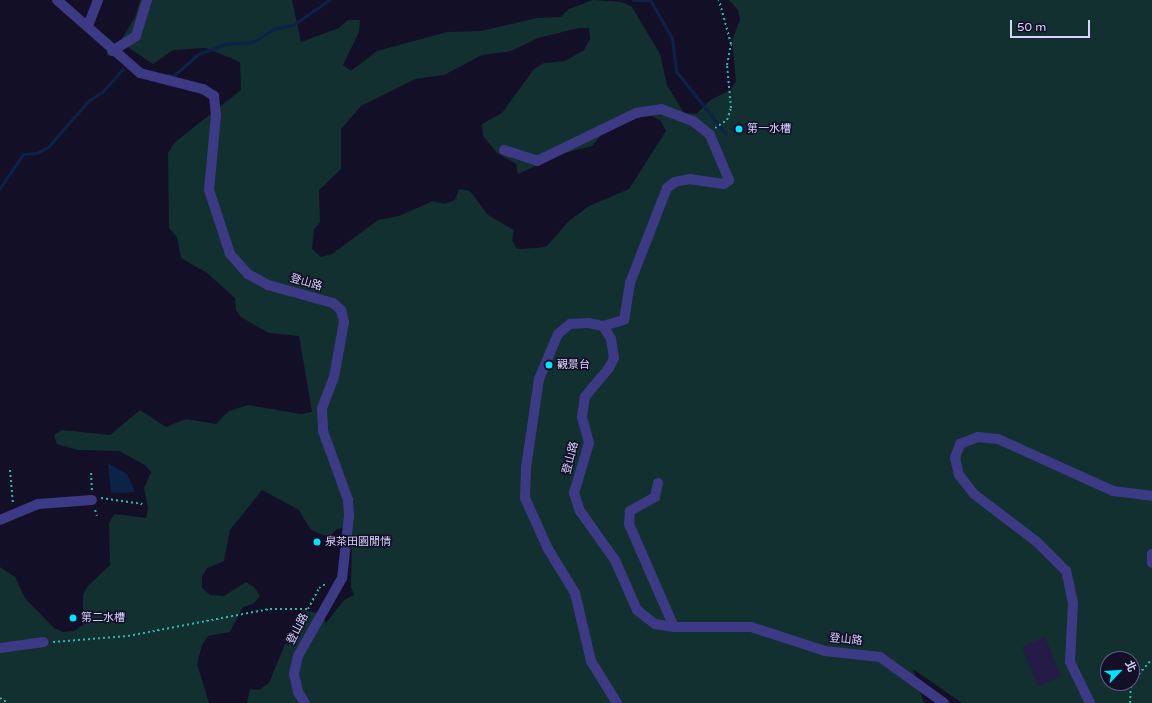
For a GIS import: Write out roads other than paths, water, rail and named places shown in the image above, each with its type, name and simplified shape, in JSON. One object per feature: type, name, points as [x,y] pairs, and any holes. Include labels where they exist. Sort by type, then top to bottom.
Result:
[{"type":"street","points":[[57,0],[88,26],[112,51],[136,36],[147,0]]},
{"type":"street","points":[[88,26],[98,0]]},
{"type":"street","name":"登山路","points":[[112,51],[140,73],[203,90],[214,96],[216,115],[209,190],[230,254],[248,274],[268,285],[333,303],[341,310],[344,322],[334,377],[322,409],[323,431],[348,500],[349,516],[342,578],[298,656],[294,674],[298,692],[306,703]]},
{"type":"street","points":[[504,150],[537,161],[636,113],[661,109],[693,121],[710,135],[729,180],[724,184],[690,179],[675,182],[667,188],[630,283],[624,320],[603,326],[570,324],[558,334],[548,354],[539,379],[526,468],[526,498],[548,549],[575,593],[591,661],[617,703]]},
{"type":"street","name":"登山路","points":[[603,326],[611,339],[614,358],[585,397],[582,417],[589,443],[574,493],[580,511],[616,560],[637,610],[655,624],[674,627],[751,627],[825,651],[880,657],[944,703]]},
{"type":"street","points":[[1090,703],[1070,662],[1073,603],[1066,570],[1053,555],[974,494],[959,475],[955,458],[960,444],[978,437],[998,439],[1113,491],[1152,496]]},
{"type":"street","points":[[658,483],[655,497],[630,511],[629,524],[674,627]]},
{"type":"street","points":[[0,520],[38,504],[92,500]]},
{"type":"street","points":[[1152,554],[1152,563]]},
{"type":"street","points":[[0,648],[44,642]]},
{"type":"water","points":[[108,463],[127,474],[135,492],[111,493]]},
{"type":"waterway","points":[[168,75],[173,76],[198,54],[226,44],[253,42],[274,29],[293,25],[329,0]]},
{"type":"waterway","points":[[633,0],[648,0]]},
{"type":"waterway","points":[[650,0],[672,38],[676,71],[726,134]]},
{"type":"waterway","points":[[0,188],[23,154],[37,153],[49,146],[88,101],[102,92],[123,69]]},
{"type":"place","name":"第一水槽","points":[[739,129]]},
{"type":"place","name":"觀景台","points":[[549,365]]},
{"type":"place","name":"泉茶田園閒情","points":[[317,542]]},
{"type":"place","name":"第二水槽","points":[[73,618]]}]
